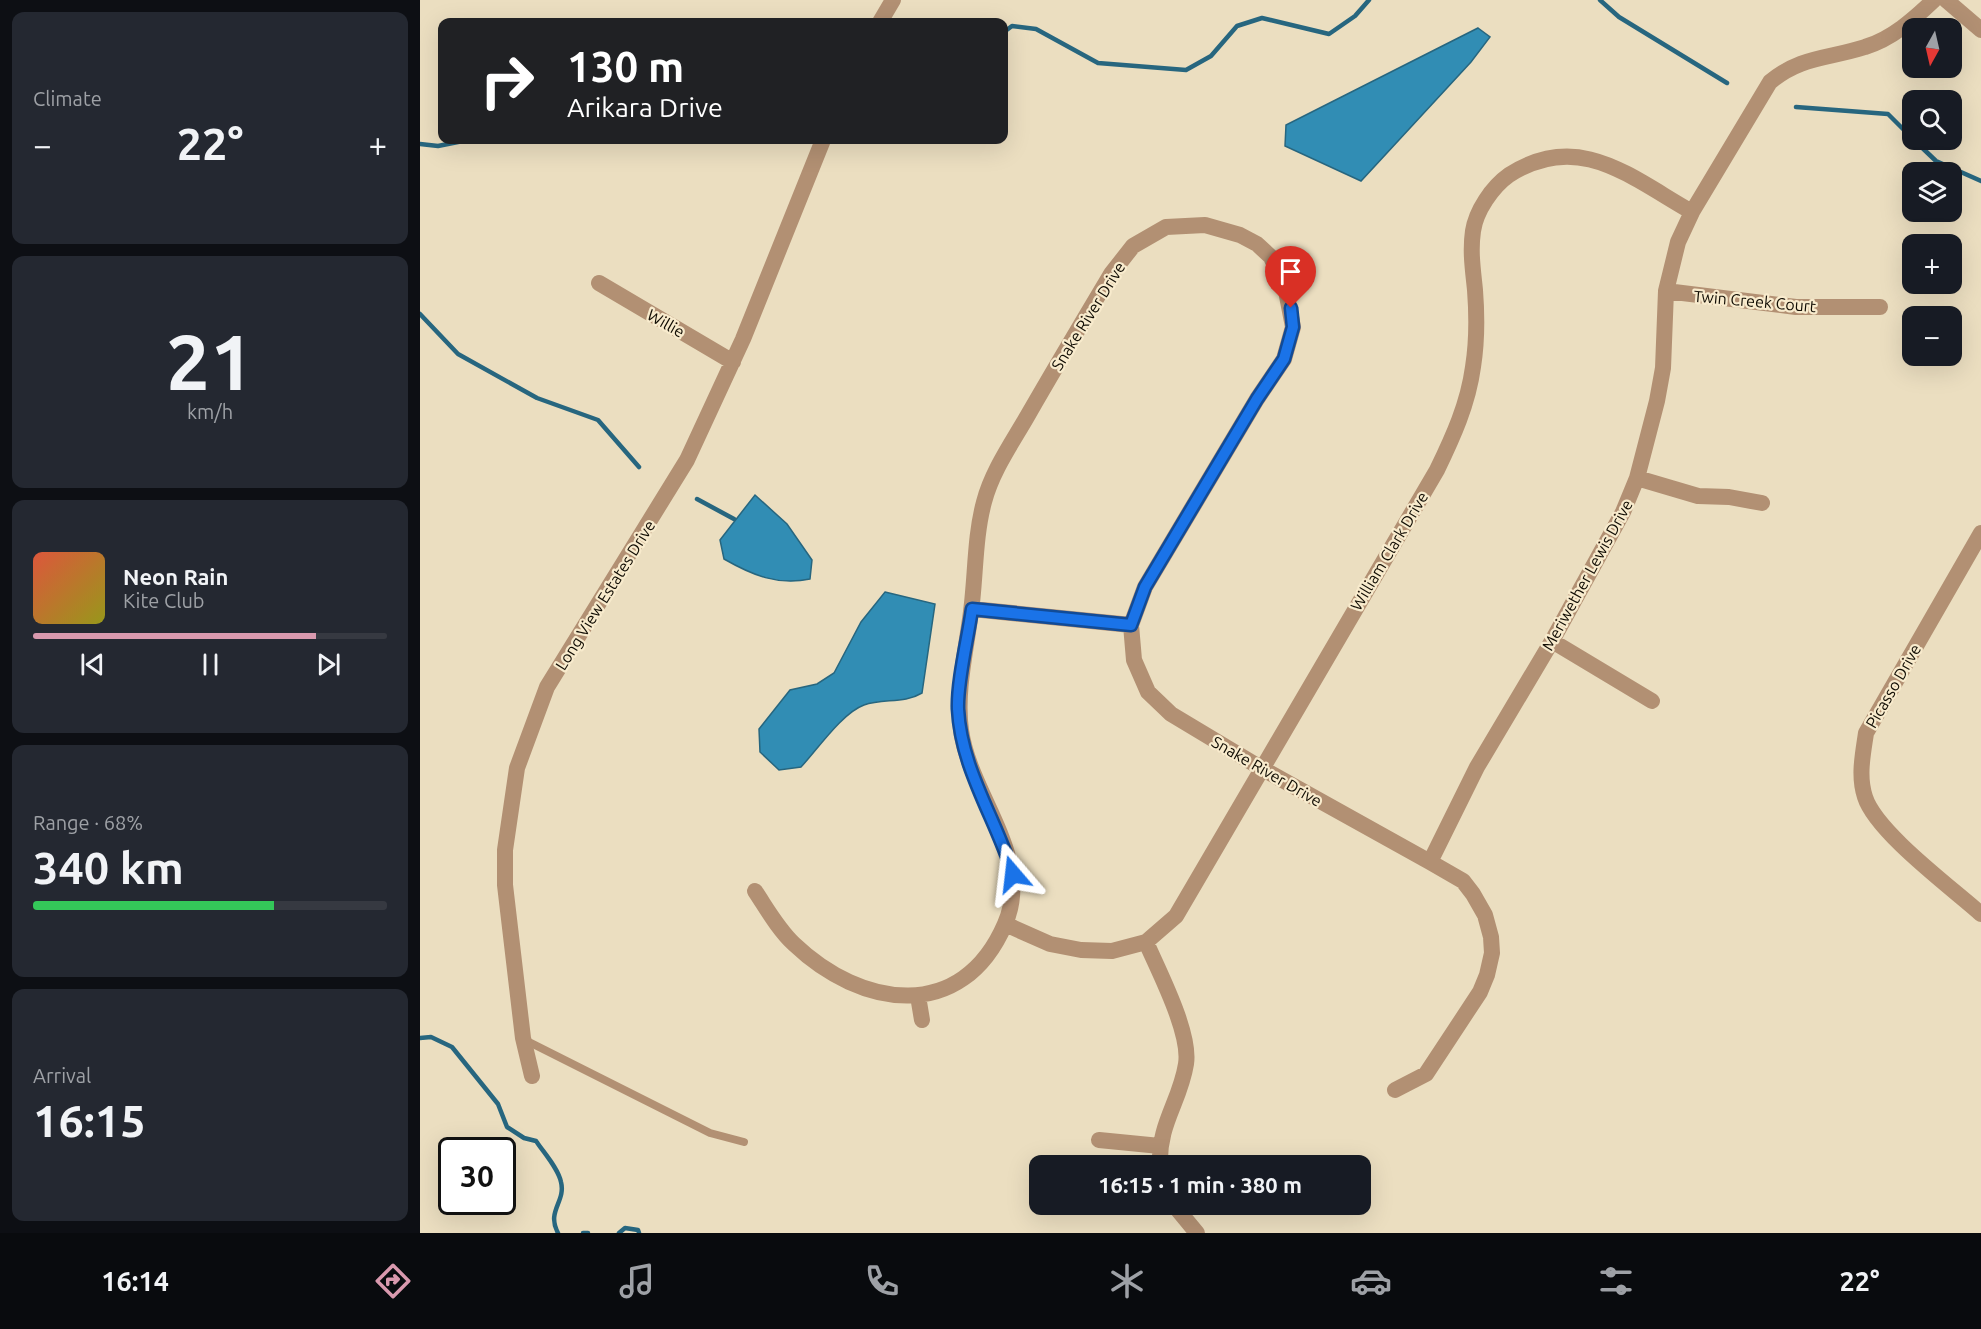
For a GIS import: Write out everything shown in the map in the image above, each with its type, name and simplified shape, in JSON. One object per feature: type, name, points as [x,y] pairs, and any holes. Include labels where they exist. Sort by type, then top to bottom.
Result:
[{"type":"street","points":[[882,18],[893,0]]},
{"type":"street","name":"Meriwether Lewis Drive","points":[[1430,862],[1477,767],[1605,548],[1637,478],[1663,368],[1666,291],[1678,242],[1692,212],[1770,82],[1787,68],[1799,63],[1868,46],[1894,34],[1934,0]]},
{"type":"street","points":[[1946,0],[1981,30]]},
{"type":"street","name":"Long View Estates Drive","points":[[532,1076],[523,1038],[505,873],[509,809],[517,768],[547,687],[687,460],[733,362],[821,144]]},
{"type":"street","name":"William Clark Drive","points":[[1005,924],[1050,944],[1081,950],[1112,951],[1146,942],[1176,916],[1437,470],[1452,438],[1465,404],[1473,368],[1477,327],[1470,259],[1473,229],[1483,205],[1500,181],[1526,164],[1555,157],[1582,156],[1609,164],[1692,212]]},
{"type":"street","name":"Snake River Drive","points":[[755,891],[780,930],[796,946],[837,976],[861,989],[884,996],[918,996],[948,987],[966,975],[988,953],[1005,924],[1010,908],[1013,874],[1002,838],[965,755],[958,706],[972,609],[979,529],[990,484],[1111,274],[1133,246],[1166,227],[1205,225],[1240,235],[1257,244],[1271,257],[1291,308],[1293,327],[1290,344],[1284,359],[1257,399],[1145,587],[1131,625],[1134,660],[1148,692],[1171,714],[1261,768],[1463,881],[1473,894],[1485,915],[1491,937],[1492,953],[1480,992],[1426,1074],[1395,1090]]},
{"type":"street","name":"Willie","points":[[598,283],[733,362]]},
{"type":"street","name":"Twin Creek Court","points":[[1666,291],[1796,308],[1880,307]]},
{"type":"street","points":[[1637,478],[1698,496],[1729,497],[1762,503]]},
{"type":"street","name":"Picasso Drive","points":[[1980,909],[1884,828],[1865,798],[1861,770],[1866,733],[1981,533]]},
{"type":"street","points":[[972,609],[1131,625]]},
{"type":"street","points":[[1552,641],[1652,701]]},
{"type":"street","points":[[1146,942],[1180,1023],[1186,1062],[1162,1130],[1160,1155]]},
{"type":"street","points":[[918,996],[922,1020]]},
{"type":"street","points":[[1099,1140],[1160,1146]]},
{"type":"street","points":[[1182,1215],[1197,1233]]},
{"type":"lane","points":[[523,1038],[710,1132],[744,1142]]},
{"type":"water","points":[[1478,28],[1490,37],[1471,62],[1361,181],[1285,146],[1286,125]]},
{"type":"water","points":[[755,495],[787,524],[812,560],[810,579],[787,581],[766,578],[724,559],[720,540]]},
{"type":"water","points":[[885,592],[935,604],[922,693],[908,699],[871,703],[856,709],[839,724],[801,767],[779,770],[760,752],[759,729],[790,690],[817,684],[834,673],[861,622]]},
{"type":"waterway","points":[[1008,29],[1012,26],[1036,29],[1098,63],[1186,70],[1211,56],[1237,26],[1262,18],[1329,34],[1355,16],[1369,0]]},
{"type":"waterway","points":[[1600,0],[1619,17],[1727,83]]},
{"type":"waterway","points":[[1796,107],[1888,114],[1902,128]]},
{"type":"waterway","points":[[420,144],[438,146],[448,144]]},
{"type":"waterway","points":[[1924,150],[1936,161],[1981,181]]},
{"type":"waterway","points":[[420,314],[458,354],[537,398],[598,420],[639,467]]},
{"type":"waterway","points":[[697,499],[734,519]]},
{"type":"waterway","points":[[420,1038],[431,1037],[452,1047],[498,1104],[507,1127],[524,1138],[536,1141],[557,1171],[561,1182],[561,1195],[554,1219],[558,1233]]},
{"type":"waterway","points":[[619,1233],[625,1228],[638,1230],[639,1233]]},
{"type":"waterway","points":[[583,1233],[588,1233]]},
{"type":"route","points":[[1013,874],[1002,838],[981,796],[965,755],[961,731],[958,706],[972,609],[1131,625],[1145,587],[1257,399],[1284,359],[1293,327],[1291,308]]}]
